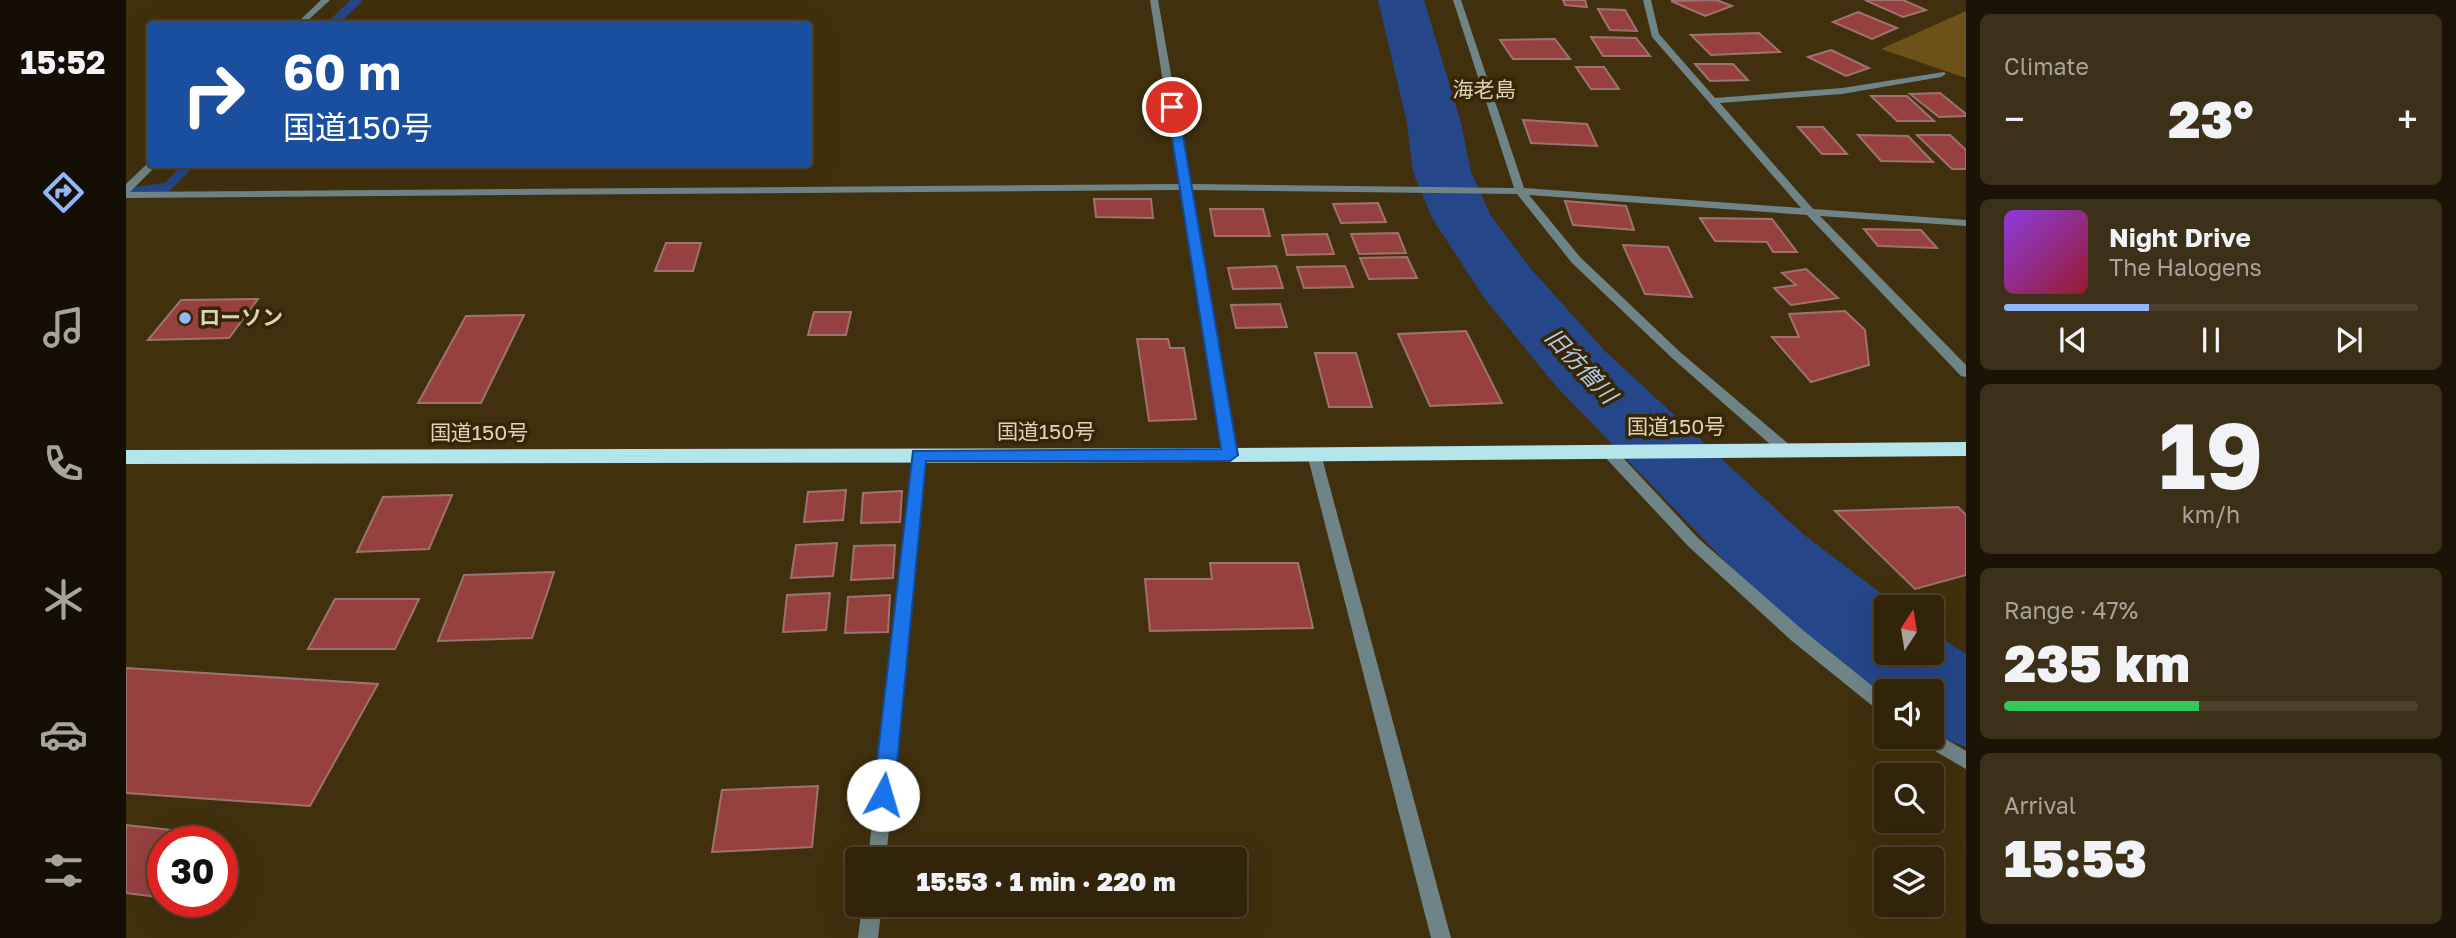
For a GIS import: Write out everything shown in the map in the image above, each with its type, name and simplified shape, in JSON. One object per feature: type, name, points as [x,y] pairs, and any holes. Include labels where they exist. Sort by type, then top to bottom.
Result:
[{"type":"highway","name":"国道150号","points":[[126,457],[1230,455],[1966,449]]},
{"type":"street","points":[[303,21],[326,0]]},
{"type":"street","points":[[1154,0],[1230,455]]},
{"type":"street","points":[[1457,0],[1520,191],[1576,260],[1676,355],[1786,450]]},
{"type":"street","points":[[1647,0],[1655,35],[1812,214],[1966,373]]},
{"type":"street","points":[[1713,101],[1842,91],[1941,74]]},
{"type":"street","points":[[126,192],[149,168]]},
{"type":"street","points":[[126,192],[1186,187],[1520,191],[1966,223]]},
{"type":"street","points":[[1607,450],[1693,543],[1798,636],[1874,697]]},
{"type":"street","points":[[1314,454],[1441,938]]},
{"type":"street","points":[[878,847],[919,455]]},
{"type":"street","points":[[1944,747],[1966,761]]},
{"type":"street","points":[[868,938],[871,917]]},
{"type":"shaded area","points":[[1966,11],[1966,78],[1881,49]]},
{"type":"building","points":[[1563,0],[1585,0],[1587,7],[1565,5]]},
{"type":"building","points":[[1717,0],[1732,6],[1705,16],[1671,1]]},
{"type":"building","points":[[1865,0],[1903,0],[1926,10],[1903,17]]},
{"type":"building","points":[[1598,9],[1625,10],[1637,31],[1610,30]]},
{"type":"building","points":[[1858,12],[1897,28],[1872,39],[1833,22]]},
{"type":"building","points":[[1759,33],[1780,52],[1711,55],[1691,35]]},
{"type":"building","points":[[1591,37],[1636,38],[1650,56],[1603,56]]},
{"type":"building","points":[[1555,39],[1570,59],[1513,59],[1500,40]]},
{"type":"building","points":[[1831,50],[1869,68],[1846,76],[1808,57]]},
{"type":"building","points":[[1695,64],[1733,64],[1748,80],[1710,81]]},
{"type":"building","points":[[1576,67],[1604,67],[1619,89],[1591,89]]},
{"type":"building","points":[[1940,93],[1966,116],[1939,117],[1910,94]]},
{"type":"building","points":[[1871,96],[1907,96],[1934,121],[1897,121]]},
{"type":"building","points":[[1523,120],[1587,124],[1597,146],[1531,143]]},
{"type":"building","points":[[1798,127],[1823,127],[1847,154],[1822,154]]},
{"type":"building","points":[[1858,135],[1908,136],[1933,162],[1881,161]]},
{"type":"building","points":[[1917,135],[1950,135],[1966,150],[1966,169],[1952,169]]},
{"type":"building","points":[[1094,199],[1151,199],[1153,218],[1096,217]]},
{"type":"building","points":[[1565,201],[1626,206],[1634,230],[1573,225]]},
{"type":"building","points":[[1378,203],[1386,222],[1341,223],[1333,204]]},
{"type":"building","points":[[1210,209],[1263,209],[1270,236],[1215,236]]},
{"type":"building","points":[[1700,218],[1772,219],[1797,252],[1773,252],[1767,242],[1715,241]]},
{"type":"building","points":[[1864,229],[1921,230],[1937,248],[1878,246]]},
{"type":"building","points":[[1398,233],[1406,253],[1359,254],[1351,234]]},
{"type":"building","points":[[1327,234],[1334,254],[1287,255],[1282,235]]},
{"type":"building","points":[[666,243],[701,243],[693,271],[655,271]]},
{"type":"building","points":[[1623,245],[1668,247],[1692,297],[1645,294]]},
{"type":"building","points":[[1407,257],[1417,278],[1369,279],[1360,258]]},
{"type":"building","points":[[1276,266],[1283,288],[1233,289],[1228,268]]},
{"type":"building","points":[[1345,266],[1353,287],[1304,288],[1297,267]]},
{"type":"building","points":[[1806,269],[1838,298],[1791,305],[1774,288],[1796,285],[1782,273]]},
{"type":"building","points":[[258,299],[229,338],[148,340],[181,300]]},
{"type":"building","points":[[1280,304],[1287,327],[1236,328],[1231,305]]},
{"type":"building","points":[[1845,311],[1865,330],[1869,365],[1811,382],[1772,337],[1799,337],[1789,314]]},
{"type":"building","points":[[814,312],[851,312],[846,335],[808,335]]},
{"type":"building","points":[[524,315],[481,403],[418,403],[466,316]]},
{"type":"building","points":[[1466,331],[1502,403],[1430,406],[1398,334]]},
{"type":"building","points":[[1137,339],[1168,339],[1170,348],[1184,348],[1196,419],[1149,421]]},
{"type":"building","points":[[1315,353],[1356,353],[1372,407],[1329,407]]},
{"type":"building","points":[[846,490],[843,520],[804,522],[808,492]]},
{"type":"building","points":[[902,491],[900,522],[861,523],[863,493]]},
{"type":"building","points":[[452,495],[429,549],[357,552],[383,497]]},
{"type":"building","points":[[1958,507],[1966,515],[1966,575],[1915,589],[1835,511]]},
{"type":"building","points":[[837,543],[833,576],[791,578],[796,545]]},
{"type":"building","points":[[895,545],[893,578],[851,580],[854,546]]},
{"type":"building","points":[[1210,563],[1298,563],[1313,628],[1150,631],[1145,579],[1212,579]]},
{"type":"building","points":[[554,572],[532,638],[438,641],[464,575]]},
{"type":"building","points":[[830,593],[826,630],[783,632],[787,595]]},
{"type":"building","points":[[890,595],[888,632],[845,633],[848,597]]},
{"type":"building","points":[[335,599],[419,599],[395,649],[308,649]]},
{"type":"building","points":[[126,668],[378,684],[310,806],[126,793]]},
{"type":"building","points":[[818,786],[812,847],[712,852],[722,790]]},
{"type":"building","points":[[126,825],[147,827],[147,896],[126,893]]},
{"type":"waterway","points":[[335,21],[357,0]]},
{"type":"waterway","name":"旧彷僧川","points":[[1401,0],[1434,123],[1442,172],[1462,218],[1508,284],[1580,368],[1774,558],[1874,639]]},
{"type":"waterway","points":[[126,193],[167,187],[186,168]]},
{"type":"waterway","name":"旧彷僧川","points":[[1908,665],[1966,705]]},
{"type":"place","name":"ローソン","points":[[185,318]]},
{"type":"district","name":"海老島","points":[[1484,90]]},
{"type":"route","points":[[883,795],[919,455],[1230,455],[1172,107]]}]
